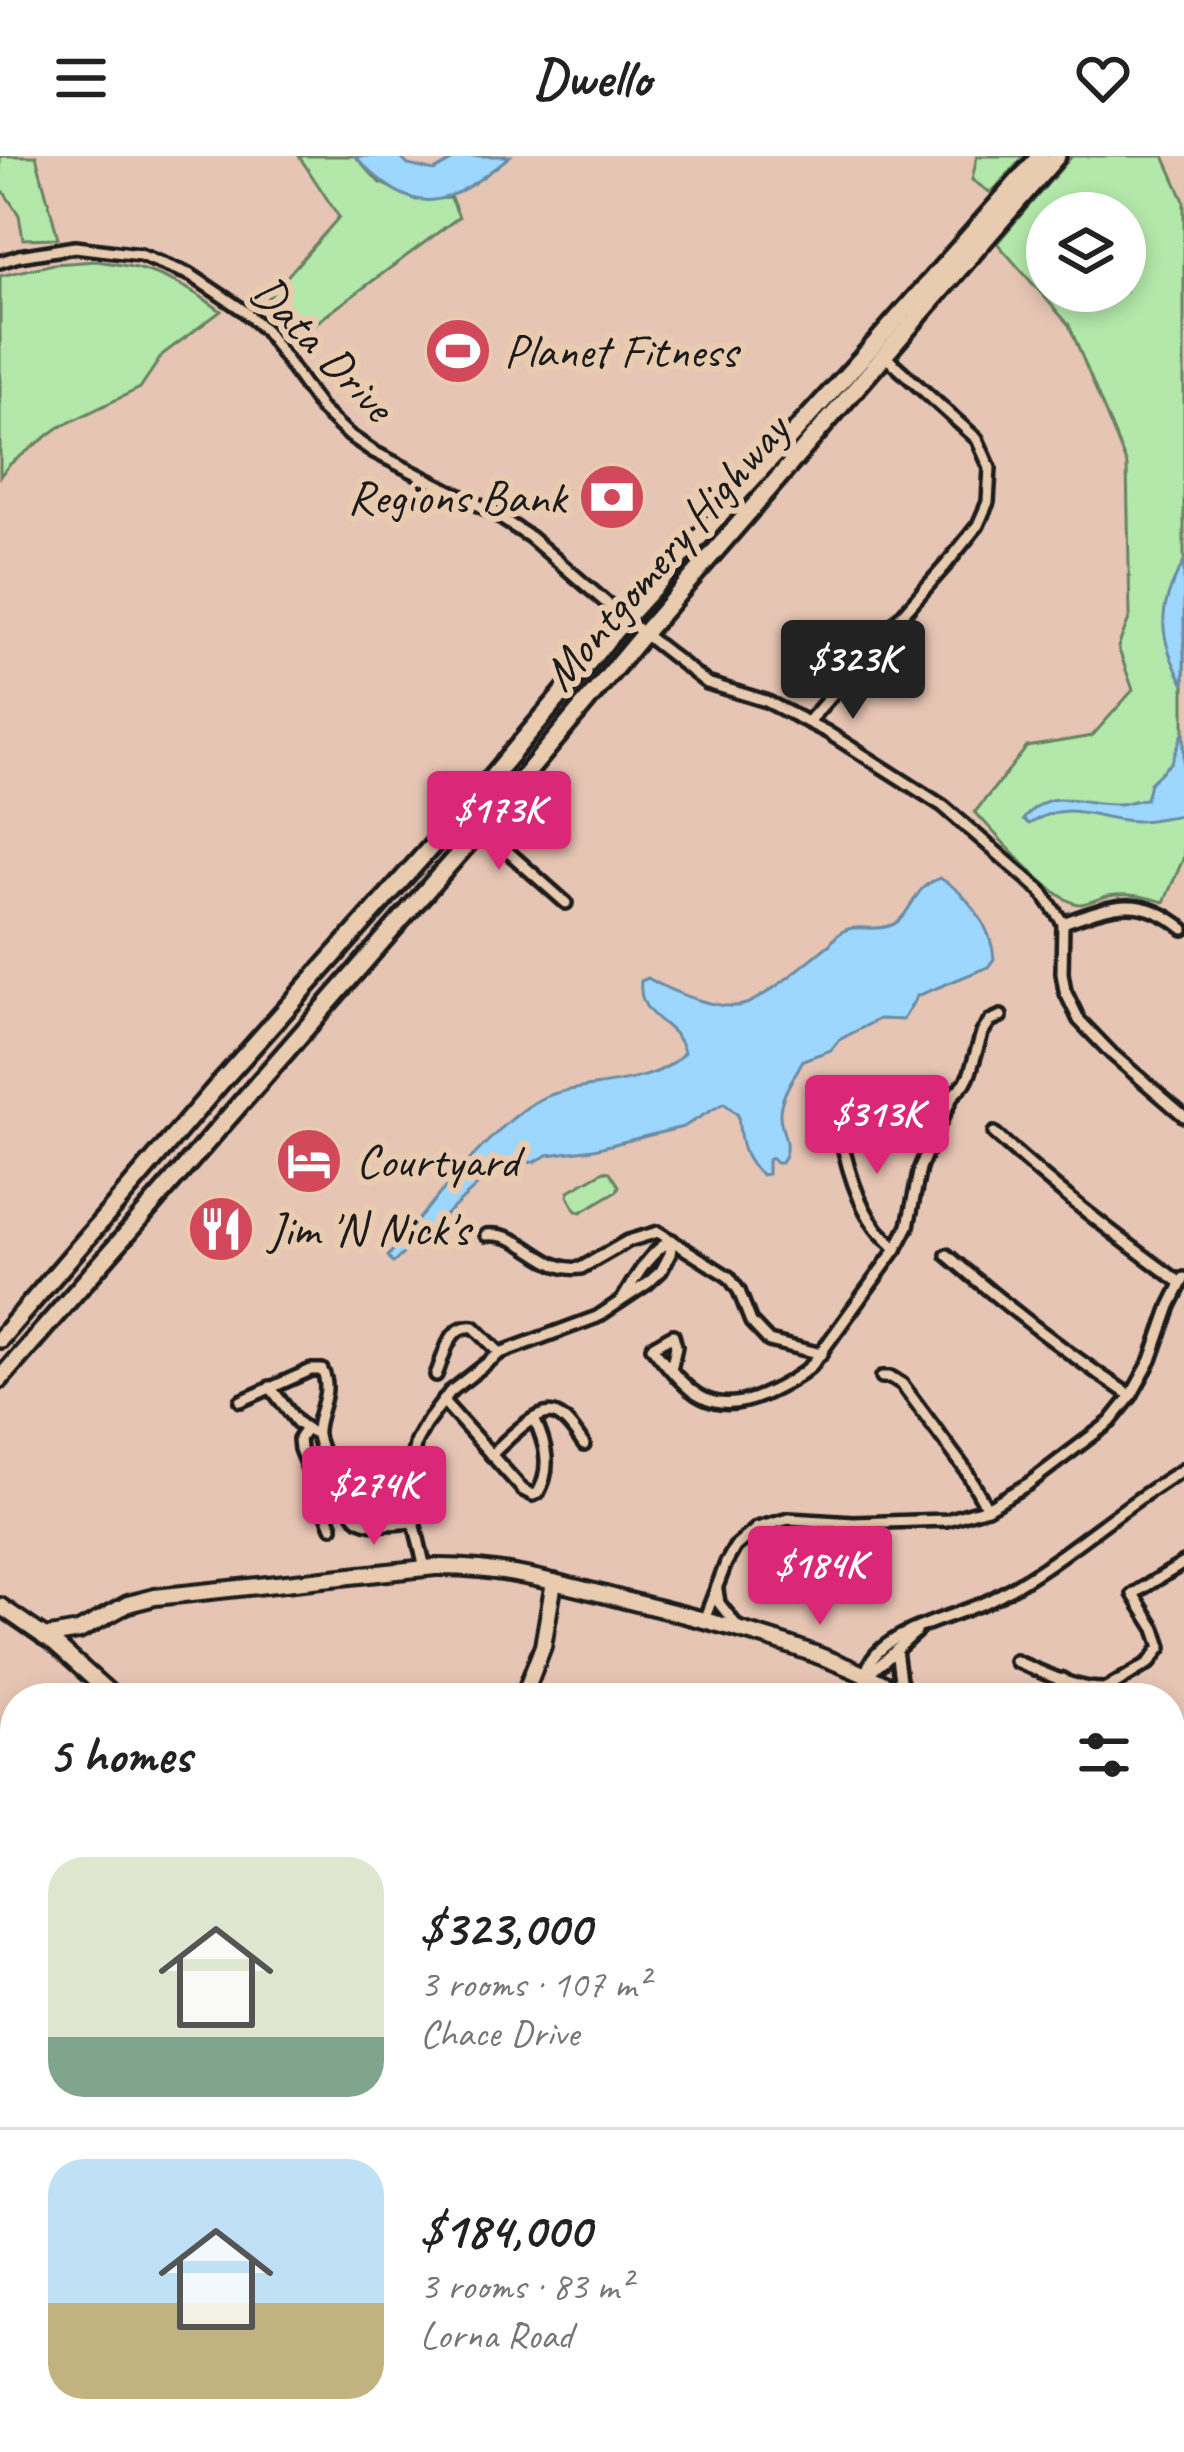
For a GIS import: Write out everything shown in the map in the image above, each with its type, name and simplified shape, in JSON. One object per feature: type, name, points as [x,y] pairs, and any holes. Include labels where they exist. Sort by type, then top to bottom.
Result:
[{"type":"main road","name":"Montgomery Highway","points":[[0,1379],[885,356],[1033,174],[1040,156]]},
{"type":"main road","name":"Montgomery Highway","points":[[0,1340],[626,619],[1033,174],[1057,156]]},
{"type":"street","name":"Data Drive","points":[[0,262],[91,248],[140,255],[191,275],[265,330],[322,410],[349,435],[522,532],[707,683],[766,701],[808,722],[943,806],[1041,891],[1063,923]]},
{"type":"street","points":[[808,722],[946,566],[978,525],[988,502],[990,468],[977,439],[885,356]]},
{"type":"street","points":[[465,809],[566,902]]},
{"type":"street","points":[[1184,929],[1151,908],[1130,905],[1063,923],[1062,974],[1079,1020],[1184,1116]]},
{"type":"street","points":[[671,1370],[693,1394],[714,1403],[737,1405],[801,1376],[822,1354],[896,1249],[908,1226],[920,1168],[934,1133],[970,1073],[982,1033],[1000,1016]]},
{"type":"street","points":[[934,1133],[913,1122],[906,1103],[953,1095]]},
{"type":"street","points":[[836,1117],[866,1210],[896,1249]]},
{"type":"street","points":[[704,1620],[735,1547],[757,1528],[798,1519],[841,1523],[947,1520],[987,1508],[1028,1484],[1110,1422],[1132,1396],[1182,1280],[1120,1240],[994,1132]]},
{"type":"street","points":[[486,1235],[518,1240],[552,1264],[571,1270],[641,1235],[658,1232],[729,1277],[751,1322],[770,1342],[822,1354]]},
{"type":"street","points":[[425,1568],[408,1476],[424,1425],[450,1392],[500,1353],[597,1317],[661,1271],[672,1240]]},
{"type":"street","points":[[947,1255],[1010,1310],[1132,1396]]},
{"type":"street","points":[[436,1375],[449,1342],[463,1326],[474,1327],[500,1353]]},
{"type":"street","points":[[241,1401],[310,1370],[322,1370],[327,1381],[311,1432],[299,1439],[332,1527]]},
{"type":"street","points":[[882,1377],[891,1376],[902,1384],[965,1469],[987,1508]]},
{"type":"street","points":[[270,1387],[311,1432],[349,1510],[361,1521],[414,1522]]},
{"type":"street","points":[[443,1402],[523,1490],[533,1495],[543,1486],[547,1451],[534,1419]]},
{"type":"street","points":[[491,1455],[542,1413],[558,1415],[584,1444]]},
{"type":"street","points":[[866,1673],[868,1661],[898,1634],[987,1601],[1051,1565],[1184,1469]]},
{"type":"street","points":[[322,1502],[342,1494]]},
{"type":"street","points":[[1116,1683],[1149,1663],[1161,1647],[1133,1594],[1184,1563]]},
{"type":"street","points":[[44,1636],[79,1631],[112,1612],[155,1597],[425,1568],[479,1568],[554,1582],[741,1630],[813,1652],[884,1683]]},
{"type":"street","points":[[529,1683],[543,1646],[554,1582]]},
{"type":"street","points":[[716,1583],[719,1603],[741,1630]]},
{"type":"street","points":[[0,1606],[98,1683]]},
{"type":"street","points":[[866,1673],[920,1629]]},
{"type":"street","points":[[79,1631],[84,1670]]},
{"type":"street","points":[[896,1648],[902,1683]]},
{"type":"street","points":[[1015,1661],[1076,1683]]},
{"type":"street","points":[[1061,1683],[1063,1679]]},
{"type":"green space","points":[[0,156],[36,156],[58,238],[23,239],[19,215],[0,186]]},
{"type":"green space","points":[[299,156],[355,156],[379,182],[416,200],[451,198],[459,217],[297,337],[263,304],[339,217]]},
{"type":"green space","points":[[977,156],[1024,156],[991,193],[972,180]]},
{"type":"green space","points":[[1072,156],[1164,156],[1184,201],[1184,857],[1164,902],[1123,895],[1071,902],[1026,866],[975,812],[1027,747],[1092,736],[1133,690],[1118,647],[1130,616],[1127,465],[1069,325],[1058,312],[1146,312],[1146,192],[1041,192]]},
{"type":"green space","points":[[1026,209],[1026,276],[997,243]]},
{"type":"green space","points":[[96,261],[162,276],[221,311],[163,354],[140,388],[58,428],[0,476],[0,276]]},
{"type":"green space","points":[[610,1172],[619,1186],[617,1191],[576,1211],[569,1191]]},
{"type":"water","points":[[355,156],[399,156],[408,165],[434,171],[460,156],[510,156],[468,187],[432,200],[396,191]]},
{"type":"water","points":[[1184,562],[1184,685],[1169,653],[1164,624],[1168,595]]},
{"type":"water","points":[[1184,730],[1184,815],[1135,821],[1068,811],[1029,824],[1023,820],[1056,799],[1117,804],[1146,799],[1150,783],[1172,762]]},
{"type":"water","points":[[940,878],[976,912],[989,935],[994,959],[988,967],[917,996],[903,1020],[879,1019],[839,1040],[831,1050],[803,1060],[780,1108],[784,1156],[781,1163],[768,1160],[768,1174],[762,1175],[750,1162],[738,1115],[724,1103],[683,1127],[548,1155],[534,1162],[501,1164],[393,1263],[388,1256],[465,1165],[533,1104],[568,1090],[641,1077],[673,1063],[684,1052],[680,1041],[645,1004],[641,981],[648,978],[710,1003],[746,1004],[789,977],[844,931],[897,922],[923,888]]},
{"type":"place","name":"Planet Fitness","points":[[458,351]]},
{"type":"place","name":"Regions Bank","points":[[612,497]]},
{"type":"place","name":"Courtyard","points":[[309,1161]]},
{"type":"place","name":"Jim 'N Nick's","points":[[221,1229]]}]
